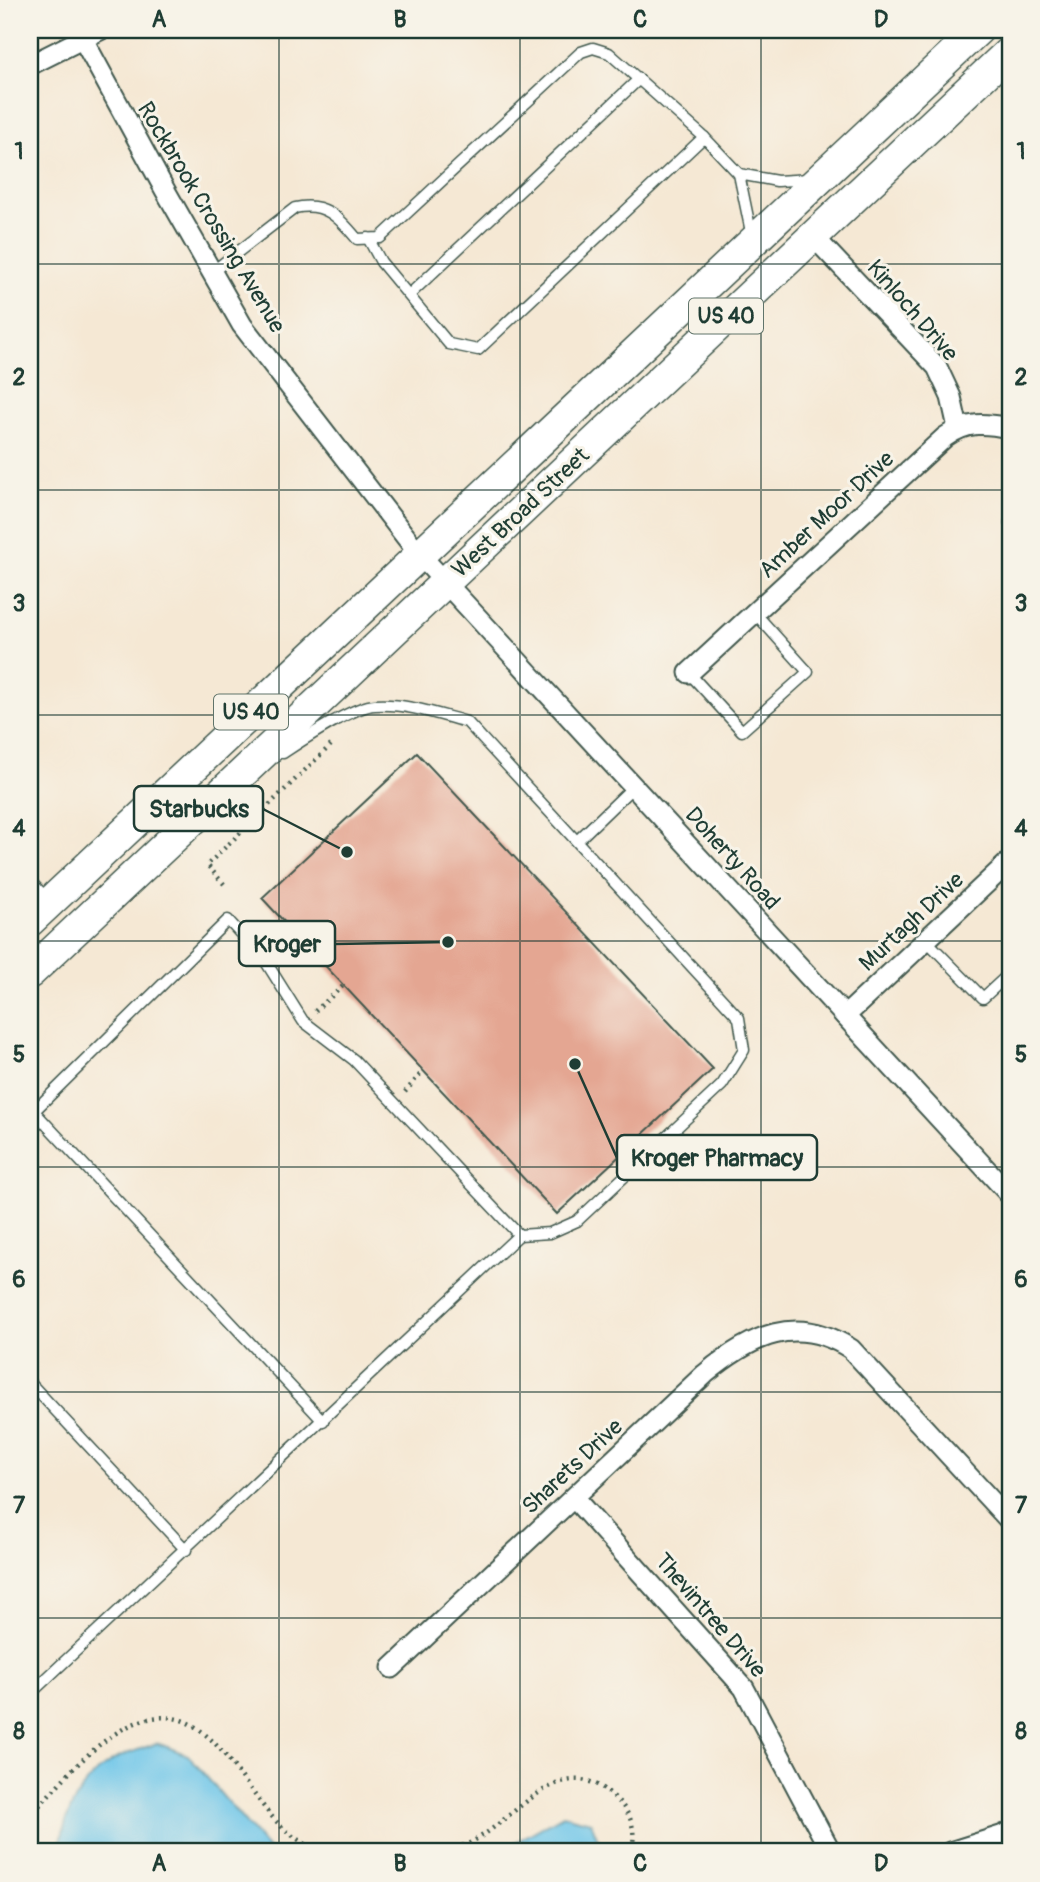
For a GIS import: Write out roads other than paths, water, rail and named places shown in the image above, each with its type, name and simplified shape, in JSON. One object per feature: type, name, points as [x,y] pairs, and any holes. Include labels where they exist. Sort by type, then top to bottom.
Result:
[{"type":"main road","name":"West Broad Street","points":[[36,901],[419,554],[978,30]]},
{"type":"main road","name":"West Broad Street","points":[[37,966],[1010,51]]},
{"type":"street","points":[[30,65],[80,35],[100,30]]},
{"type":"street","name":"Rockbrook Crossing Avenue","points":[[80,35],[242,325],[419,554]]},
{"type":"street","name":"Kinloch Drive","points":[[812,235],[937,368],[951,397],[958,428]]},
{"type":"street","points":[[958,428],[982,422],[1010,428]]},
{"type":"street","name":"Amber Moor Drive","points":[[689,673],[958,428]]},
{"type":"street","name":"Doherty Road","points":[[419,554],[1010,1195]]},
{"type":"street","name":"Murtagh Drive","points":[[845,1016],[1010,861]]},
{"type":"street","name":"Sharets Drive","points":[[392,1668],[728,1355],[769,1333],[803,1331],[838,1341],[851,1349],[1010,1521]]},
{"type":"street","name":"Thevintree Drive","points":[[574,1498],[744,1688],[831,1852]]},
{"type":"street","points":[[950,1852],[1008,1840]]},
{"type":"lane","points":[[212,272],[295,208],[311,204],[337,214],[357,239],[380,239],[581,52],[593,48],[609,53],[704,137],[739,174],[753,241]]},
{"type":"lane","points":[[409,295],[639,79]]},
{"type":"lane","points":[[368,239],[381,262],[449,344],[478,350],[704,137]]},
{"type":"lane","points":[[739,174],[777,181],[821,178]]},
{"type":"lane","points":[[689,673],[742,731],[808,672],[755,613]]},
{"type":"lane","points":[[30,1695],[519,1235],[550,1233],[577,1221],[722,1085],[744,1050],[739,1017],[467,722],[406,706],[372,704],[316,731],[211,802]]},
{"type":"lane","points":[[577,841],[634,786]]},
{"type":"lane","points":[[323,1421],[30,1111],[228,920],[266,962],[303,1021],[354,1060],[519,1235]]},
{"type":"lane","points":[[926,940],[983,998],[1010,973]]},
{"type":"lane","points":[[30,984],[37,966]]},
{"type":"lane","points":[[30,1385],[186,1550]]},
{"type":"water","points":[[157,1743],[188,1755],[270,1852],[59,1852],[69,1813],[90,1779],[117,1758]]},
{"type":"water","points":[[563,1815],[591,1822],[603,1852],[499,1852]]},
{"type":"place","name":"Starbucks","points":[[347,852]]},
{"type":"place","name":"Kroger","points":[[448,942]]},
{"type":"place","name":"Kroger Pharmacy","points":[[575,1064]]}]
